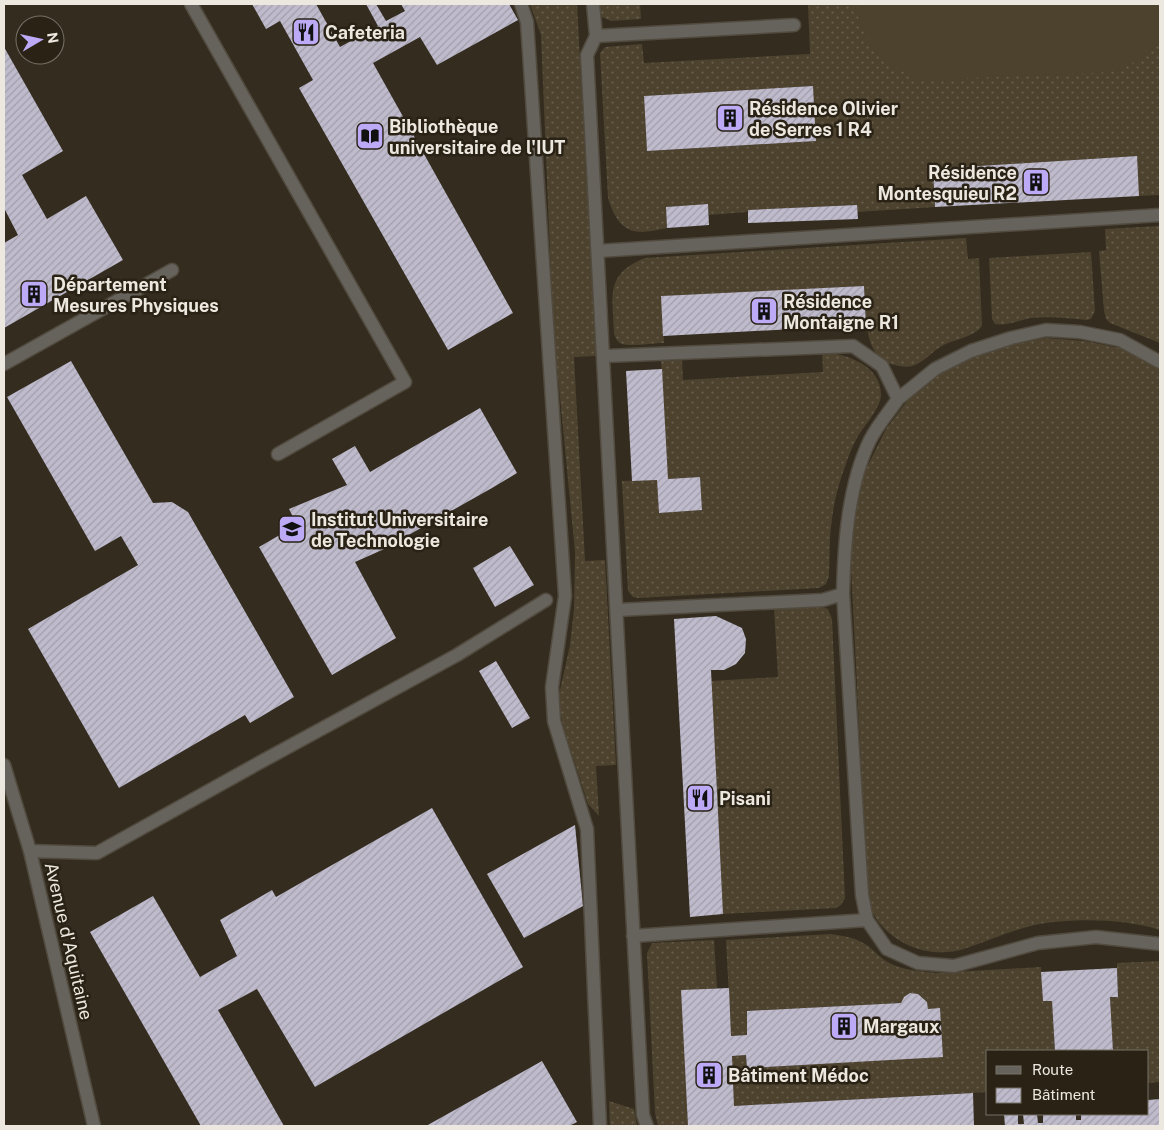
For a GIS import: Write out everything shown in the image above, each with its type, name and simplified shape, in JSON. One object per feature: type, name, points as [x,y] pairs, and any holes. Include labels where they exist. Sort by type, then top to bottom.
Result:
[{"type":"street","points":[[192,4],[405,382],[278,454]]},
{"type":"street","points":[[521,4],[527,22],[565,596],[552,688],[554,721],[587,829],[600,1126]]},
{"type":"street","points":[[593,4],[596,36],[588,55],[605,356],[633,936],[643,1115],[646,1126]]},
{"type":"street","points":[[596,36],[794,25]]},
{"type":"street","points":[[598,250],[1160,215]]},
{"type":"street","points":[[4,364],[172,270]]},
{"type":"street","points":[[1160,362],[1120,340],[1080,332],[1046,330],[1011,338],[971,351],[935,370],[898,399],[870,440],[855,481],[848,520],[844,555],[843,594],[862,895],[867,920],[887,948],[918,963],[954,966],[1038,943],[1096,937],[1160,944]]},
{"type":"street","points":[[605,356],[853,346],[882,366],[898,399]]},
{"type":"street","points":[[617,610],[823,600],[843,594]]},
{"type":"street","points":[[30,851],[97,853],[457,655],[546,600]]},
{"type":"street","name":"Avenue d'Aquitaine","points":[[4,765],[30,851],[94,1126]]},
{"type":"street","points":[[633,936],[867,920]]},
{"type":"shaded area","points":[[530,4],[577,4],[596,356],[574,357],[585,561],[605,560],[616,765],[596,766],[599,816],[588,804],[563,726],[558,699],[570,645],[574,609],[575,552],[553,325],[541,35]]},
{"type":"shaded area","points":[[598,4],[640,4],[641,19],[611,21],[602,17]]},
{"type":"shaded area","points":[[808,4],[1160,4],[1160,195],[1139,196],[1136,156],[934,169],[935,207],[857,212],[857,205],[748,210],[747,212],[709,215],[708,204],[666,207],[667,228],[645,232],[629,230],[617,219],[608,198],[600,53],[605,47],[642,44],[644,63],[810,54]],"holes":[[[813,86],[816,141],[647,151],[644,96]]]},
{"type":"shaded area","points":[[856,4],[1160,4],[1160,41],[1138,60],[1111,72],[920,80],[885,60],[876,51],[863,31]]},
{"type":"shaded area","points":[[1160,226],[1160,343],[1110,323],[1106,319],[1099,251],[1106,250],[1105,229]]},
{"type":"shaded area","points":[[966,238],[968,259],[979,258],[982,326],[969,336],[942,346],[912,366],[903,367],[895,365],[884,360],[876,353],[868,332],[864,286],[662,296],[664,343],[626,345],[619,342],[614,334],[613,298],[617,279],[632,264],[645,258]]},
{"type":"shaded area","points":[[1091,252],[1095,311],[1091,319],[1038,317],[1008,324],[995,324],[992,319],[989,258]]},
{"type":"shaded area","points":[[1046,338],[1085,341],[1125,349],[1160,369],[1160,930],[1116,922],[1085,920],[1054,922],[1020,929],[964,949],[941,952],[919,949],[898,940],[889,933],[877,920],[868,902],[850,548],[855,511],[863,475],[886,429],[910,397],[934,377],[972,358],[1005,345]]},
{"type":"shaded area","points":[[822,352],[842,355],[861,363],[875,376],[881,395],[878,406],[853,445],[839,486],[831,526],[829,576],[826,584],[819,588],[633,597],[628,591],[622,481],[657,480],[659,513],[702,510],[700,477],[668,479],[661,361],[682,360],[683,380],[823,372]]},
{"type":"shaded area","points":[[819,606],[828,609],[832,619],[845,898],[841,905],[836,908],[723,914],[711,681],[778,677],[774,609]]},
{"type":"shaded area","points":[[831,934],[857,940],[891,964],[916,971],[936,973],[1041,967],[1043,1001],[1052,1001],[1055,1050],[986,1050],[986,1092],[734,1106],[732,1056],[746,1055],[748,1068],[943,1056],[940,1009],[928,1009],[927,1002],[918,994],[908,995],[901,1003],[747,1011],[747,1035],[731,1036],[726,940]]},
{"type":"shaded area","points":[[714,940],[717,988],[681,991],[688,1126],[658,1126],[655,1113],[647,953],[652,943]]},
{"type":"shaded area","points":[[1160,961],[1160,1082],[1149,1083],[1149,1050],[1113,1050],[1110,997],[1118,997],[1117,963]]},
{"type":"shaded area","points":[[609,1101],[634,1109],[637,1126],[610,1126]]},
{"type":"building","points":[[252,4],[316,4],[340,47],[378,26],[366,4],[376,4],[386,21],[405,11],[401,4],[509,4],[518,20],[437,65],[420,37],[373,63],[513,313],[448,350],[299,88],[313,80],[280,21],[266,29]]},
{"type":"building","name":"Département Mesures Physiques","points":[[4,47],[63,151],[22,175],[47,219],[86,196],[123,260],[4,328],[4,243],[18,235],[4,208]]},
{"type":"building","name":"Résidence Olivier de Serres 1 R4","points":[[813,86],[816,141],[647,151],[644,96]]},
{"type":"building","name":"Résidence Montesquieu R2","points":[[1137,156],[1139,196],[935,207],[933,169]]},
{"type":"building","points":[[708,204],[709,225],[667,228],[666,207]]},
{"type":"building","points":[[857,205],[858,219],[748,223],[748,210]]},
{"type":"building","name":"Résidence Montaigne R1","points":[[864,286],[866,325],[663,336],[661,296]]},
{"type":"building","points":[[71,361],[153,503],[172,502],[188,512],[294,697],[250,723],[245,715],[119,788],[28,629],[138,565],[121,536],[95,551],[7,397]]},
{"type":"building","points":[[662,369],[668,479],[700,477],[702,510],[659,513],[657,480],[632,481],[626,371]]},
{"type":"building","points":[[480,408],[517,473],[382,550],[355,562],[396,638],[332,675],[259,547],[297,525],[289,509],[347,485],[332,459],[355,446],[370,472]]},
{"type":"building","points":[[510,546],[534,585],[495,607],[473,568]]},
{"type":"building","name":"Pisani","points":[[716,616],[742,628],[746,639],[745,653],[736,664],[724,670],[711,670],[723,914],[690,917],[674,619]]},
{"type":"building","points":[[496,661],[530,718],[512,728],[479,671]]},
{"type":"building","points":[[432,808],[523,967],[315,1087],[257,989],[218,1010],[284,1126],[201,1126],[90,932],[153,896],[200,977],[237,956],[220,920],[272,890],[276,897]]},
{"type":"building","points":[[575,825],[583,906],[524,938],[487,874]]},
{"type":"building","points":[[1117,968],[1118,997],[1110,997],[1113,1050],[1055,1050],[1052,1001],[1043,1001],[1041,972]]},
{"type":"building","points":[[729,988],[731,1036],[747,1035],[747,1011],[901,1003],[904,997],[910,993],[918,994],[927,1002],[928,1009],[940,1008],[943,1057],[747,1068],[746,1055],[732,1056],[734,1106],[973,1093],[974,1126],[688,1126],[681,990]]},
{"type":"building","points":[[542,1061],[577,1122],[569,1126],[426,1126]]},
{"type":"building","points":[[1160,1099],[1160,1126],[1005,1126],[1004,1115],[1018,1115],[1018,1124],[1024,1124],[1023,1115],[1037,1115],[1038,1123],[1043,1123],[1043,1115],[1076,1115],[1076,1120],[1081,1120],[1081,1115],[1149,1115],[1149,1100]]},
{"type":"place","name":"Cafeteria","points":[[306,32]]},
{"type":"place","name":"Résidence Olivier de Serres 1 R4","points":[[730,118]]},
{"type":"place","name":"Bibliothèque universitaire de l'IUT","points":[[370,136]]},
{"type":"place","name":"Résidence Montesquieu R2","points":[[1036,182]]},
{"type":"place","name":"Département Mesures Physiques","points":[[34,294]]},
{"type":"place","name":"Résidence Montaigne R1","points":[[764,311]]},
{"type":"place","name":"Institut Universitaire de Technologie","points":[[292,529]]},
{"type":"place","name":"Pisani","points":[[700,798]]},
{"type":"place","name":"Margaux","points":[[844,1026]]},
{"type":"place","name":"Bâtiment Médoc","points":[[709,1075]]}]
